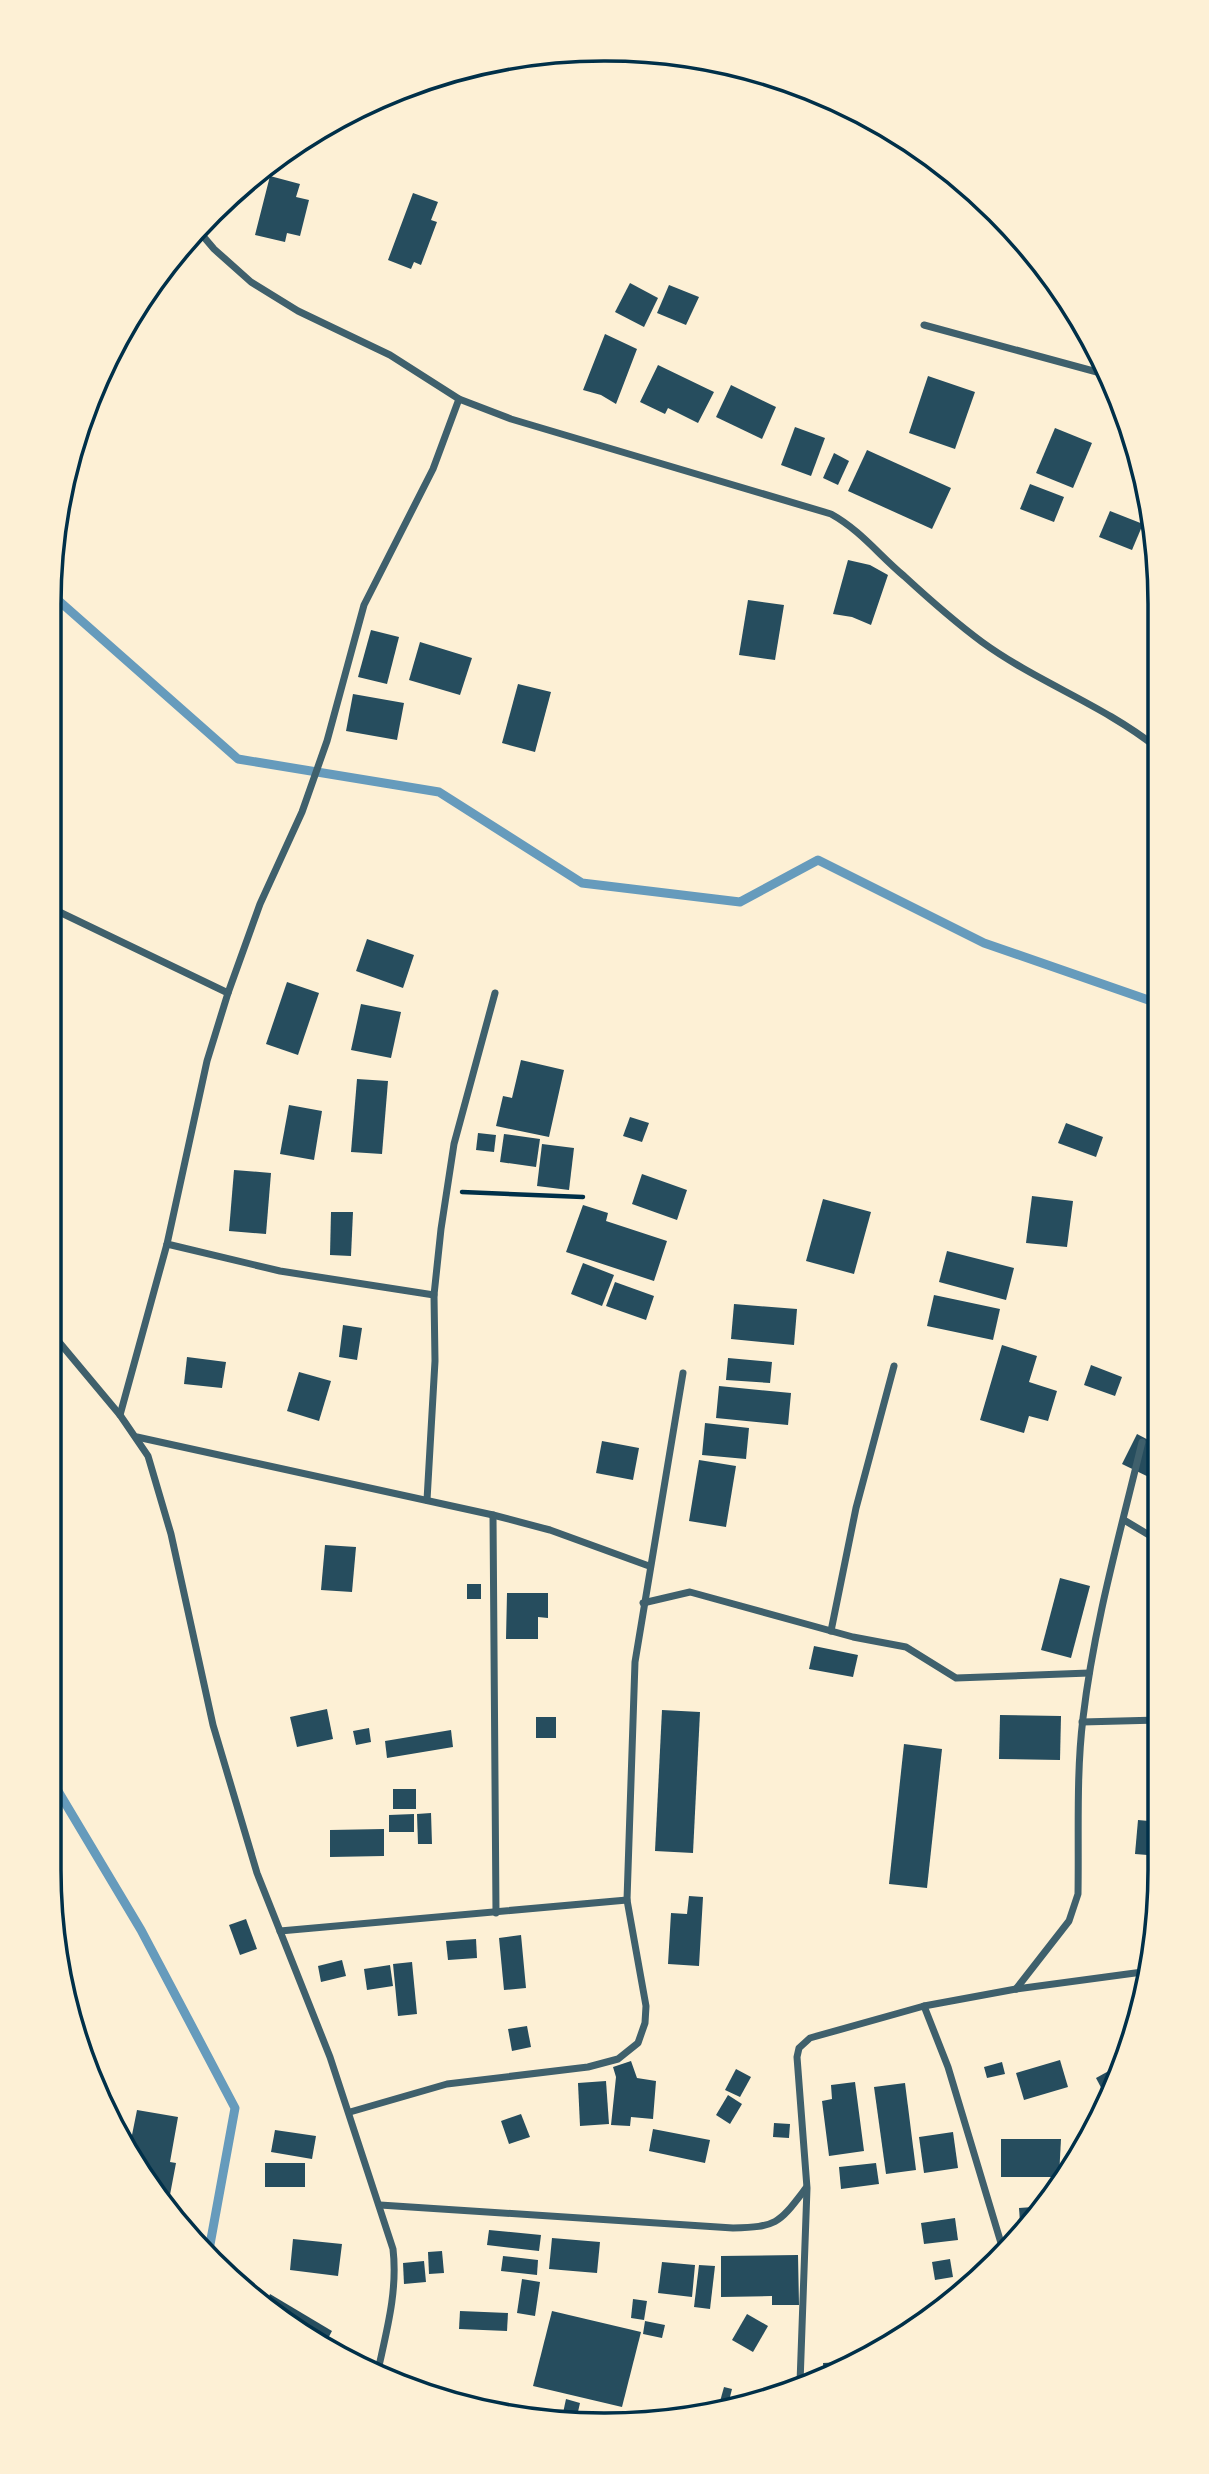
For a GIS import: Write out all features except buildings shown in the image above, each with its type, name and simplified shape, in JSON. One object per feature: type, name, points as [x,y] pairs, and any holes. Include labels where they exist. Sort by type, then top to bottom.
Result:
[{"type":"street","points":[[204,237],[251,282],[298,311],[390,355],[459,399],[511,419],[831,514],[855,528],[904,576],[982,642],[1148,741]]},
{"type":"street","points":[[924,325],[1095,372]]},
{"type":"street","points":[[120,1415],[167,1244],[207,1061],[228,993],[260,904],[306,802],[327,741],[364,605],[433,469],[459,399]]},
{"type":"street","points":[[61,913],[228,993]]},
{"type":"street","points":[[427,1500],[435,1361],[434,1295],[447,1191],[454,1144],[495,993]]},
{"type":"street","points":[[167,1244],[280,1271],[434,1295]]},
{"type":"street","points":[[61,1344],[120,1415],[148,1456],[171,1534],[214,1725],[257,1873],[350,2112],[393,2249],[396,2273],[379,2363]]},
{"type":"street","points":[[831,1631],[856,1508],[894,1366]]},
{"type":"street","points":[[350,2112],[447,2084],[588,2067],[628,2053],[642,2033],[646,2006],[627,1900],[635,1662],[683,1373]]},
{"type":"street","points":[[137,1437],[493,1515],[550,1530],[649,1566]]},
{"type":"street","points":[[1016,1989],[1069,1921],[1078,1894],[1082,1722],[1108,1571],[1124,1520],[1142,1442]]},
{"type":"street","points":[[493,1515],[496,1913]]},
{"type":"street","points":[[1124,1520],[1148,1534]]},
{"type":"street","points":[[643,1603],[690,1592],[831,1631],[906,1647],[956,1678],[1089,1673]]},
{"type":"street","points":[[1082,1722],[1148,1720]]},
{"type":"street","points":[[280,1931],[627,1900]]},
{"type":"street","points":[[800,2376],[807,2188],[797,2057],[799,2048],[810,2038],[924,2006],[1016,1989],[1138,1972]]},
{"type":"street","points":[[924,2006],[948,2067],[1001,2242]]},
{"type":"street","points":[[380,2205],[733,2228],[765,2227],[786,2214],[807,2188]]},
{"type":"path","points":[[447,1191],[583,1197]]},
{"type":"waterway","points":[[61,603],[238,759],[439,792],[582,883],[740,902],[818,860],[984,943],[1148,1000]]},
{"type":"waterway","points":[[61,1796],[141,1930],[235,2108],[210,2243]]}]
